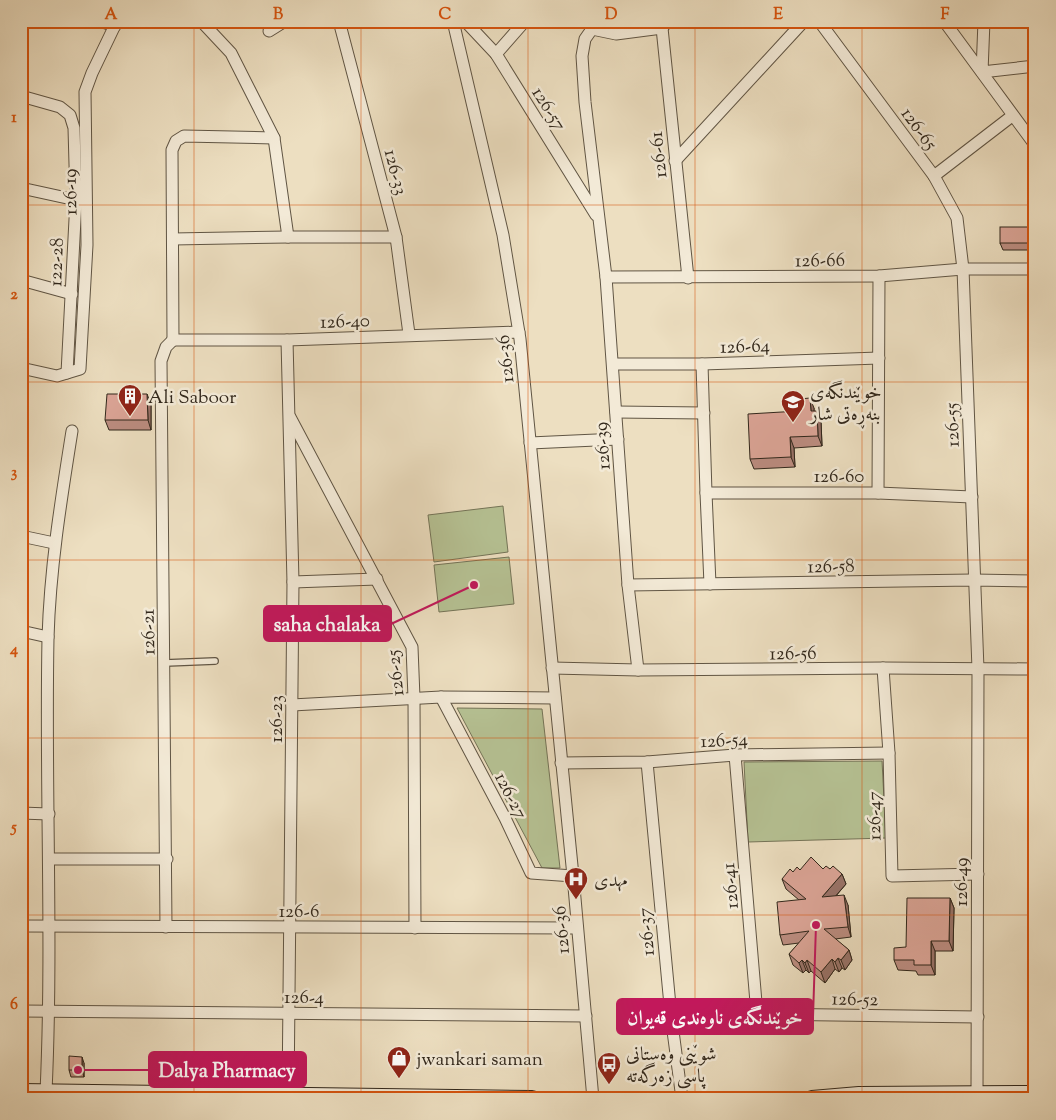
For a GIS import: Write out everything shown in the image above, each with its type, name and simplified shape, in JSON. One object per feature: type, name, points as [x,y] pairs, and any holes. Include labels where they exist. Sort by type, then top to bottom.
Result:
[{"type":"main road","points":[[21,1092],[532,1099]]},
{"type":"main road","points":[[812,1099],[859,1095],[1035,1094]]},
{"type":"street","points":[[100,21],[116,23]]},
{"type":"street","points":[[201,21],[231,53],[274,138],[288,236]]},
{"type":"street","points":[[269,31],[285,21]]},
{"type":"street","name":"126-33","points":[[339,21],[396,238],[409,334]]},
{"type":"street","name":"126-36","points":[[453,21],[503,235],[518,332],[562,763],[593,1099]]},
{"type":"street","name":"126-57","points":[[465,21],[496,54],[598,219]]},
{"type":"street","points":[[496,54],[526,21]]},
{"type":"street","points":[[675,161],[804,21]]},
{"type":"street","name":"126-65","points":[[819,21],[934,176],[957,218],[963,269]]},
{"type":"street","points":[[944,21],[1035,145]]},
{"type":"street","points":[[982,72],[984,21]]},
{"type":"street","name":"126-19","points":[[66,373],[80,369],[86,245],[85,92],[116,23]]},
{"type":"street","points":[[589,25],[616,34],[665,25]]},
{"type":"street","name":"126-39","points":[[589,25],[582,56],[585,102],[606,277],[628,585],[638,670]]},
{"type":"street","name":"126-61","points":[[665,25],[675,161],[688,278]]},
{"type":"street","points":[[982,72],[1035,66]]},
{"type":"street","name":"122-28","points":[[21,96],[60,107],[70,115],[74,128],[76,200],[66,373]]},
{"type":"street","points":[[934,176],[1012,116]]},
{"type":"street","points":[[174,340],[172,150],[176,141],[184,136],[274,138]]},
{"type":"street","points":[[21,188],[76,200]]},
{"type":"street","points":[[173,238],[288,236],[396,238]]},
{"type":"street","name":"126-66","points":[[606,277],[879,276],[963,269],[1035,269]]},
{"type":"street","name":"126-55","points":[[963,269],[972,497],[973,580]]},
{"type":"street","points":[[878,493],[879,276]]},
{"type":"street","points":[[21,280],[72,294]]},
{"type":"street","name":"126-40","points":[[174,340],[287,340],[409,334],[518,332]]},
{"type":"street","name":"126-21","points":[[166,927],[167,859],[161,361],[166,347],[174,340]]},
{"type":"street","name":"126-23","points":[[287,340],[293,582],[288,1097]]},
{"type":"street","name":"126-64","points":[[612,364],[702,364],[879,358]]},
{"type":"street","points":[[702,364],[710,584]]},
{"type":"street","points":[[21,368],[57,376],[66,373]]},
{"type":"street","points":[[616,412],[704,413]]},
{"type":"street","name":"126-25","points":[[289,416],[412,647],[415,928]]},
{"type":"street","points":[[46,1092],[50,1012],[48,637],[54,543],[72,431]]},
{"type":"street","points":[[530,443],[618,440]]},
{"type":"street","name":"126-60","points":[[706,493],[878,493],[972,497]]},
{"type":"street","points":[[21,536],[54,543]]},
{"type":"street","points":[[293,582],[376,579]]},
{"type":"street","name":"126-58","points":[[628,585],[973,580],[1035,581]]},
{"type":"street","name":"126-49","points":[[973,580],[978,669],[977,1095]]},
{"type":"street","points":[[21,631],[48,637]]},
{"type":"street","name":"126-56","points":[[552,668],[638,670],[1035,669]]},
{"type":"street","name":"126-47","points":[[883,668],[889,753],[892,876],[978,874]]},
{"type":"street","points":[[292,706],[441,697],[555,698]]},
{"type":"street","name":"126-27","points":[[441,697],[505,818],[531,873],[573,876]]},
{"type":"street","name":"126-54","points":[[562,763],[646,762],[735,755],[889,753]]},
{"type":"street","name":"126-41","points":[[735,755],[757,1014]]},
{"type":"street","name":"126-37","points":[[646,762],[671,1016],[682,1099]]},
{"type":"street","points":[[21,813],[49,814]]},
{"type":"street","points":[[49,859],[167,859]]},
{"type":"street","name":"126-6","points":[[21,926],[577,928]]},
{"type":"street","name":"126-4","points":[[21,1011],[586,1016]]},
{"type":"street","name":"126-52","points":[[671,1016],[757,1014],[978,1017]]},
{"type":"lane","points":[[165,663],[215,661]]},
{"type":"green space","points":[[503,506],[508,552],[434,562],[428,515]]},
{"type":"green space","points":[[509,557],[514,604],[439,612],[434,565]]},
{"type":"green space","points":[[457,708],[542,709],[560,868],[542,868]]},
{"type":"green space","points":[[882,761],[886,838],[748,842],[744,762]]},
{"type":"building","points":[[1000,227],[1034,227],[1034,243],[1000,243]]},
{"type":"building","points":[[107,394],[147,394],[148,420],[105,420]]},
{"type":"building","points":[[810,398],[811,411],[817,411],[818,436],[790,437],[791,457],[750,459],[748,414],[799,411],[799,399]]},
{"type":"building","points":[[811,857],[823,869],[826,866],[830,869],[833,866],[842,874],[822,897],[844,895],[848,927],[824,929],[849,950],[841,960],[838,958],[835,962],[832,959],[821,972],[807,960],[805,963],[802,960],[799,963],[789,954],[809,931],[780,935],[777,902],[806,899],[782,879],[790,869],[793,872],[797,867],[800,870]]},
{"type":"building","points":[[907,898],[950,898],[949,941],[931,941],[931,965],[914,965],[914,960],[894,960],[894,948],[906,947]]},
{"type":"building","points":[[69,1056],[82,1057],[82,1070],[69,1070]]},
{"type":"place","name":"Ali Saboor","points":[[130,417]]},
{"type":"place","name":"خوێندنگەی بنەڕەتی شار","points":[[793,423]]},
{"type":"place","name":"saha chalaka","points":[[474,585]]},
{"type":"place","name":"مهدی","points":[[576,900]]},
{"type":"place","name":"خوێندنگەی ناوەندی قەیوان","points":[[816,925]]},
{"type":"place","name":"Dalya Pharmacy","points":[[78,1070]]},
{"type":"place","name":"jwankari saman","points":[[399,1079]]},
{"type":"place","name":"شوێنی وەستانی پاسی زەرگەتە","points":[[609,1085]]}]
